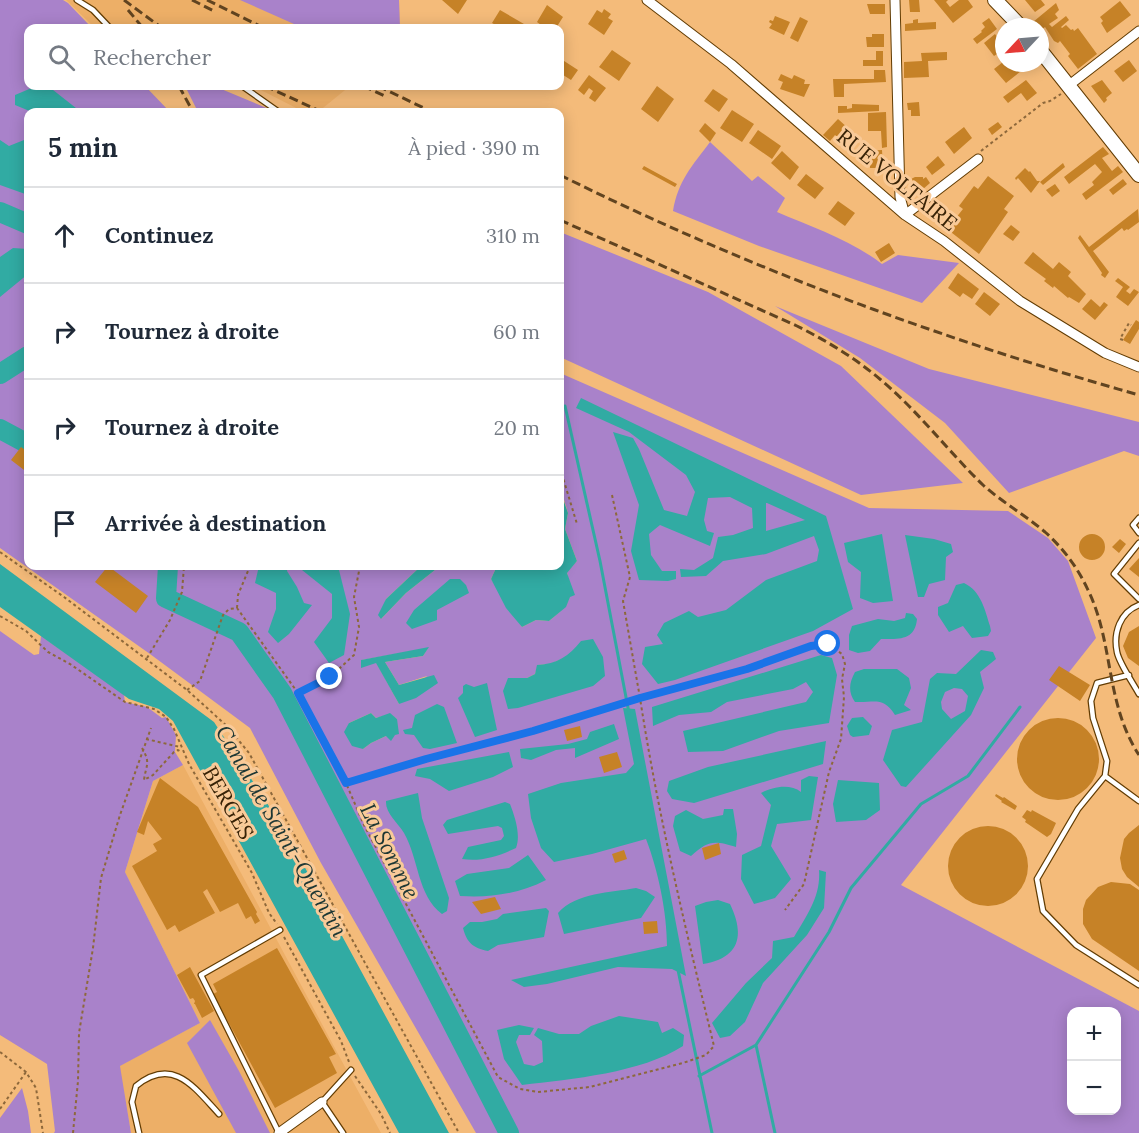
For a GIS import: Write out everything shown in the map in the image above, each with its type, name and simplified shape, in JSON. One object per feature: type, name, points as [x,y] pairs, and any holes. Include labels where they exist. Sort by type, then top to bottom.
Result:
[{"type":"main road","points":[[999,1],[1014,18]]},
{"type":"main road","points":[[1049,62],[1139,176]]},
{"type":"street","name":"RUE VOLTAIRE","points":[[647,0],[731,64],[905,215],[944,241],[1020,301],[1105,353],[1139,367]]},
{"type":"street","points":[[895,0],[900,197],[905,215],[978,159]]},
{"type":"street","points":[[1068,86],[1139,31]]},
{"type":"street","points":[[279,1133],[322,1102]]},
{"type":"lane","points":[[77,0],[93,10],[106,24]]},
{"type":"lane","points":[[248,90],[273,108]]},
{"type":"lane","points":[[1139,518],[1133,525],[1139,533]]},
{"type":"lane","points":[[1139,543],[1114,574],[1139,599]]},
{"type":"lane","points":[[1139,604],[1126,612],[1117,630],[1117,653],[1139,694]]},
{"type":"lane","points":[[1129,675],[1097,683],[1091,701],[1093,718],[1107,761],[1105,776],[1078,809],[1037,879],[1043,911],[1076,945],[1139,984]]},
{"type":"lane","points":[[1105,776],[1139,801]]},
{"type":"lane","points":[[279,1133],[201,975],[280,930]]},
{"type":"lane","points":[[343,1133],[322,1102],[351,1070]]},
{"type":"lane","points":[[139,1133],[132,1102],[136,1086],[155,1074],[171,1074],[187,1080],[219,1114]]},
{"type":"path","points":[[978,159],[982,149],[1043,103],[1062,94],[1068,86]]},
{"type":"path","points":[[1123,340],[1120,339],[1129,324],[1131,325]]},
{"type":"path","points":[[564,481],[577,524]]},
{"type":"path","points":[[248,570],[238,595],[237,608],[298,693],[346,783],[364,825],[498,1077],[520,1089],[538,1092],[590,1087],[689,1061],[703,1056],[714,1046],[650,764],[623,601],[630,578],[612,495]]},
{"type":"path","points":[[0,552],[24,569]]},
{"type":"path","points":[[25,570],[187,690],[227,726],[256,763],[459,1133]]},
{"type":"path","points":[[147,659],[175,610],[180,597],[183,570]]},
{"type":"path","points":[[298,693],[330,677],[354,655],[359,627],[354,597],[359,570]]},
{"type":"path","points":[[187,690],[200,681],[223,615],[229,609],[237,608]]},
{"type":"path","name":"BERGES","points":[[0,616],[26,632],[48,652],[70,664],[125,702],[147,707],[160,713],[170,723],[183,753],[252,873],[269,913],[340,1041],[351,1070]]},
{"type":"path","points":[[346,783],[747,669],[811,646],[828,644],[842,654],[845,664],[842,679],[844,697],[841,739],[829,772],[804,884],[785,910]]},
{"type":"path","points":[[73,1133],[78,1081],[78,1033],[93,948],[101,878],[142,748],[151,728]]},
{"type":"path","points":[[146,739],[180,747]]},
{"type":"path","points":[[142,748],[148,758],[144,780],[153,775],[174,752],[178,750],[183,753]]},
{"type":"path","points":[[0,1052],[26,1072],[36,1088],[43,1133]]},
{"type":"path","points":[[351,1070],[381,1114],[390,1133]]},
{"type":"path","points":[[0,1109],[26,1072]]},
{"type":"shaded area","points":[[0,0],[63,0],[88,24],[24,24],[24,90],[149,90],[166,108],[24,108],[24,565],[0,548]]},
{"type":"shaded area","points":[[66,0],[399,0],[400,24],[91,24]]},
{"type":"shaded area","points":[[240,0],[399,0],[400,24],[294,24]]},
{"type":"shaded area","points":[[187,90],[224,90],[266,108],[196,108]]},
{"type":"shaded area","points":[[261,90],[345,90],[323,108],[296,108]]},
{"type":"shaded area","points":[[710,142],[752,181],[758,176],[785,198],[777,212],[844,241],[882,264],[898,255],[959,263],[922,303],[759,246],[673,211],[682,182]]},
{"type":"shaded area","points":[[564,234],[708,292],[841,366],[963,483],[861,495],[564,359]]},
{"type":"shaded area","points":[[775,306],[929,369],[1139,422],[1139,456],[1124,451],[1009,493],[945,423],[860,358]]},
{"type":"shaded area","points":[[564,375],[869,508],[1008,511],[1048,538],[1068,561],[1096,638],[901,885],[1139,1011],[1139,1133],[476,1133],[321,863],[250,728],[31,570],[417,570],[386,599],[381,619],[406,593],[435,570],[495,570],[491,579],[522,627],[536,620],[549,621],[562,610],[568,601],[567,572],[577,561],[565,529],[568,513],[564,500]],"holes":[[[428,648],[423,656],[385,662],[399,685],[427,676],[399,704],[376,662],[362,667],[362,660]],[[571,655],[593,685],[557,696],[508,679],[527,678],[535,674],[538,665],[550,664]],[[371,713],[376,718],[390,714],[397,719],[386,736],[363,749],[349,723]]]},
{"type":"shaded area","points":[[0,631],[34,655],[39,654],[41,636],[119,691],[124,695],[125,702],[147,707],[162,718],[166,717],[176,735],[175,752],[183,765],[153,781],[125,872],[200,1023],[120,1066],[131,1133],[54,1133],[47,1064],[0,1035]]},
{"type":"shaded area","points":[[183,765],[381,1133],[131,1133],[119,1066],[200,1023],[125,872],[153,781]]},
{"type":"shaded area","points":[[210,1020],[270,1133],[236,1133],[187,1043]]},
{"type":"shaded area","points":[[22,1088],[31,1133],[0,1133],[0,1118]]},
{"type":"water","points":[[27,90],[53,90],[76,108],[24,109],[15,105],[15,95]]},
{"type":"water","points":[[0,140],[9,146],[24,140],[24,194],[0,185]]},
{"type":"water","points":[[13,248],[24,249],[24,277],[0,297],[0,257]]},
{"type":"water","points":[[581,398],[826,516],[853,609],[813,631],[658,684],[642,664],[645,647],[663,644],[657,635],[664,623],[689,611],[698,617],[726,610],[766,580],[817,561],[819,550],[814,536],[766,554],[723,561],[706,576],[681,577],[680,569],[694,570],[713,558],[718,537],[753,528],[752,508],[730,497],[708,498],[704,520],[707,531],[714,533],[710,546],[660,525],[649,534],[651,555],[662,571],[676,571],[676,579],[639,580],[631,551],[639,505],[613,432],[633,438],[664,510],[687,516],[695,492],[686,475],[629,432],[576,408]],"holes":[[[766,503],[805,520],[766,531]]]},
{"type":"water","points":[[564,502],[568,513],[565,529],[577,561],[567,573],[575,595],[570,597],[566,607],[549,621],[536,620],[522,627],[506,608],[491,579],[495,570],[564,570]]},
{"type":"water","points":[[882,534],[893,601],[873,603],[860,598],[861,572],[848,562],[844,543]]},
{"type":"water","points":[[905,535],[951,544],[953,552],[946,557],[945,580],[929,584],[924,597],[918,597]]},
{"type":"water","name":"Canal de Saint-Quentin","points":[[0,564],[214,722],[284,829],[449,1133],[399,1133],[173,721],[159,709],[129,699],[0,607]]},
{"type":"water","points":[[258,570],[287,570],[304,603],[312,605],[289,634],[278,643],[268,632],[276,609],[276,593],[255,583]]},
{"type":"water","points":[[302,570],[339,570],[350,614],[344,655],[329,663],[314,642],[332,618],[332,594]]},
{"type":"water","points":[[417,570],[435,570],[406,593],[381,619],[378,615],[386,599]]},
{"type":"water","points":[[450,579],[460,579],[466,585],[469,593],[437,610],[437,620],[412,629],[406,623],[414,610]]},
{"type":"water","points":[[964,583],[975,591],[981,602],[991,631],[988,636],[972,638],[963,626],[949,632],[938,615],[938,607],[948,603],[956,585]]},
{"type":"water","points":[[906,613],[913,614],[917,619],[916,626],[909,635],[881,639],[870,651],[858,653],[849,650],[849,635],[852,626],[878,619],[894,621],[905,618]]},
{"type":"water","points":[[593,639],[603,657],[605,676],[593,686],[508,709],[503,691],[508,678],[527,678],[535,674],[537,665],[557,661],[572,651],[581,641]]},
{"type":"water","points":[[429,647],[423,656],[385,662],[399,685],[434,675],[438,683],[416,698],[399,704],[376,663],[361,668],[361,660]]},
{"type":"water","points":[[981,650],[993,652],[996,659],[980,672],[984,688],[971,715],[906,787],[901,786],[883,760],[892,730],[922,722],[930,679],[937,673],[956,674]],"holes":[[[954,688],[962,689],[968,696],[965,711],[951,719],[942,709],[941,702],[945,692]]]},
{"type":"water","points":[[821,655],[832,658],[837,675],[829,723],[779,731],[723,751],[688,752],[683,731],[806,702],[813,692],[806,682],[793,689],[727,702],[711,712],[679,715],[653,726],[652,707]]},
{"type":"water","points":[[864,669],[897,669],[909,678],[911,688],[904,705],[911,710],[895,715],[882,703],[855,702],[850,691],[851,680],[855,672]]},
{"type":"water","points":[[487,683],[497,730],[475,737],[458,698],[463,693],[463,686],[466,684],[474,687]]},
{"type":"water","points":[[437,704],[444,707],[457,743],[430,749],[423,748],[414,735],[405,734],[403,730],[412,728],[415,715]]},
{"type":"water","points":[[623,708],[635,709],[686,976],[672,969],[618,967],[547,984],[524,987],[511,980],[667,946],[661,891],[646,839],[554,862],[541,848],[531,818],[528,794],[561,783],[626,773],[634,764]]},
{"type":"water","points":[[371,713],[376,718],[390,713],[397,719],[399,734],[395,735],[391,741],[386,736],[363,749],[352,746],[344,732],[349,723]]},
{"type":"water","points":[[863,717],[872,726],[869,735],[853,737],[847,726],[852,718]]},
{"type":"water","points":[[614,724],[619,739],[575,758],[575,748],[556,750],[531,760],[521,758],[520,749],[568,744],[587,739],[590,732]]},
{"type":"water","points":[[826,741],[823,764],[694,803],[672,799],[667,791],[669,781],[708,767]]},
{"type":"water","points":[[509,752],[513,767],[493,777],[449,791],[430,779],[415,776],[417,769]]},
{"type":"water","points":[[809,776],[818,777],[811,820],[777,824],[771,846],[791,879],[775,898],[754,904],[741,879],[742,855],[761,846],[771,805],[761,793],[781,787],[797,789],[801,792],[801,780]]},
{"type":"water","points":[[838,780],[879,783],[880,810],[866,820],[836,822],[833,804]]},
{"type":"water","points":[[418,793],[422,818],[449,898],[447,911],[442,914],[428,897],[409,843],[386,805],[386,801]]},
{"type":"water","points":[[505,802],[510,804],[518,832],[516,848],[490,858],[462,859],[468,847],[501,840],[504,836],[502,828],[498,826],[448,834],[443,825],[447,820]]},
{"type":"water","points":[[724,809],[733,809],[737,834],[736,847],[711,843],[691,856],[680,851],[673,826],[675,816],[686,810],[703,819],[723,815]]},
{"type":"water","points":[[528,855],[546,880],[525,889],[504,894],[460,896],[455,881],[467,874],[509,868]]},
{"type":"water","points":[[819,870],[826,872],[824,908],[807,935],[763,983],[745,1022],[730,1036],[720,1038],[712,1023],[746,983],[772,958],[773,941],[794,937],[815,897]]},
{"type":"water","points":[[636,888],[655,897],[641,918],[564,934],[558,913],[566,906],[594,894]]},
{"type":"water","points":[[718,900],[730,904],[735,915],[738,935],[732,951],[715,961],[703,964],[695,906]]},
{"type":"water","points":[[546,908],[549,911],[544,937],[498,945],[488,951],[471,944],[466,938],[463,928],[470,922],[482,922],[497,919],[503,914]]},
{"type":"water","points":[[619,1016],[658,1022],[662,1033],[673,1028],[684,1035],[683,1046],[647,1063],[627,1069],[522,1085],[504,1059],[497,1030],[519,1025],[534,1028],[530,1035],[519,1035],[516,1042],[524,1064],[534,1066],[543,1062],[542,1041],[534,1035],[538,1028],[559,1034],[579,1034],[591,1026]]},
{"type":"building","points":[[442,0],[467,0],[458,14]]},
{"type":"building","points":[[909,0],[919,0],[920,12],[910,12]]},
{"type":"building","points":[[934,0],[948,0],[946,2],[950,7],[959,0],[968,0],[973,7],[953,23]]},
{"type":"building","points":[[1025,0],[1041,0],[1045,5],[1035,12]]},
{"type":"building","points":[[1120,1],[1131,15],[1107,33],[1100,17]]},
{"type":"building","points":[[1056,3],[1059,10],[1055,14],[1058,18],[1049,24],[1049,18],[1038,18]]},
{"type":"building","points":[[867,4],[885,4],[885,14],[870,14]]},
{"type":"building","points":[[547,5],[563,17],[559,24],[537,22]]},
{"type":"building","points":[[604,9],[611,14],[608,18],[613,21],[604,35],[588,24],[597,10],[602,13]]},
{"type":"building","points":[[500,10],[524,24],[494,24],[492,23]]},
{"type":"building","points":[[775,16],[790,22],[784,35],[769,28],[772,24],[770,20],[773,21]]},
{"type":"building","points":[[1066,16],[1069,20],[1061,27],[1066,25],[1074,31],[1078,28],[1097,54],[1078,69],[1060,41],[1058,43],[1049,33],[1049,24],[1052,27]]},
{"type":"building","points":[[800,17],[808,21],[798,42],[790,38]]},
{"type":"building","points":[[989,18],[995,26],[995,30],[977,44],[973,39],[985,27],[982,23]]},
{"type":"building","points":[[918,19],[918,23],[936,22],[936,29],[905,31],[905,24],[913,23],[913,20]]},
{"type":"building","points":[[872,34],[884,34],[884,47],[867,47],[866,37],[872,37]]},
{"type":"building","points":[[995,34],[995,55],[994,56],[984,43]]},
{"type":"building","points":[[612,50],[631,63],[619,81],[599,67]]},
{"type":"building","points":[[876,51],[883,51],[883,66],[863,66],[863,60],[876,60]]},
{"type":"building","points":[[947,52],[947,60],[928,61],[929,77],[904,78],[904,62],[922,61],[921,53]]},
{"type":"building","points":[[1129,60],[1137,71],[1123,82],[1114,71]]},
{"type":"building","points":[[564,61],[578,70],[571,80],[564,76]]},
{"type":"building","points":[[874,70],[885,70],[886,82],[844,84],[844,97],[834,97],[833,79],[874,79]]},
{"type":"building","points":[[997,72],[1020,72],[1006,83]]},
{"type":"building","points":[[781,74],[792,79],[794,75],[805,80],[804,84],[810,84],[804,97],[780,89],[783,82],[778,80]]},
{"type":"building","points":[[589,75],[606,88],[595,102],[589,98],[593,91],[589,88],[584,95],[578,90]]},
{"type":"building","points":[[1026,80],[1037,93],[1027,101],[1021,93],[1008,103],[1003,97]]},
{"type":"building","points":[[1102,80],[1112,93],[1104,103],[1091,86]]},
{"type":"building","points":[[657,86],[674,99],[658,122],[641,109]]},
{"type":"building","points":[[713,89],[728,99],[719,112],[704,101]]},
{"type":"building","points":[[919,102],[920,116],[911,116],[907,103]]},
{"type":"building","points":[[852,104],[879,105],[879,111],[838,113],[838,106],[847,106],[847,109],[852,108]]},
{"type":"building","points":[[732,110],[754,124],[742,142],[720,128]]},
{"type":"building","points":[[886,112],[887,147],[882,148],[881,131],[868,131],[868,113]]},
{"type":"building","points":[[838,119],[849,129],[840,139],[835,135],[830,141],[823,135]]},
{"type":"building","points":[[998,122],[1002,127],[992,135],[988,129]]},
{"type":"building","points":[[705,123],[716,133],[710,142],[699,131]]},
{"type":"building","points":[[964,127],[972,138],[954,154],[945,142]]},
{"type":"building","points":[[758,130],[781,146],[772,159],[749,143]]},
{"type":"building","points":[[1103,147],[1109,154],[1102,158],[1112,171],[1118,166],[1123,172],[1086,200],[1082,194],[1094,185],[1092,182],[1102,172],[1095,164],[1069,184],[1064,177]]},
{"type":"building","points":[[882,150],[883,168],[870,168],[870,161],[862,162],[861,151]]},
{"type":"building","points":[[782,151],[799,167],[790,180],[771,163]]},
{"type":"building","points":[[938,156],[945,165],[932,175],[926,167]]},
{"type":"building","points":[[1063,163],[1065,167],[1043,185],[1040,182]]},
{"type":"building","points":[[644,166],[677,184],[675,187],[642,169]]},
{"type":"building","points":[[1025,168],[1037,181],[1040,181],[1031,193],[1018,178],[1016,180],[1015,178]]},
{"type":"building","points":[[806,174],[824,188],[815,199],[797,185]]},
{"type":"building","points":[[988,176],[1014,196],[1004,209],[1008,212],[979,254],[947,229],[963,209],[959,206],[974,186],[978,189]]},
{"type":"building","points":[[923,177],[923,179],[926,177],[930,183],[922,190],[918,184],[914,185],[911,179]]},
{"type":"building","points":[[1123,179],[1127,184],[1113,195],[1109,190]]},
{"type":"building","points":[[1055,184],[1060,191],[1052,197],[1046,190]]},
{"type":"building","points":[[838,201],[855,213],[845,226],[828,214]]},
{"type":"building","points":[[1138,209],[1139,222],[1128,230],[1124,231],[1122,228],[1093,251],[1109,272],[1105,278],[1078,238],[1080,235],[1089,247]]},
{"type":"building","points":[[1011,225],[1020,232],[1013,241],[1003,234]]},
{"type":"building","points":[[889,243],[895,253],[881,262],[875,252]]},
{"type":"building","points":[[1033,252],[1053,269],[1059,262],[1071,272],[1068,276],[1086,294],[1079,303],[1068,298],[1054,286],[1053,288],[1044,281],[1046,279],[1024,263]]},
{"type":"building","points":[[958,273],[979,289],[972,299],[963,293],[960,297],[948,288]]},
{"type":"building","points":[[1118,278],[1130,287],[1126,291],[1130,294],[1134,289],[1139,292],[1128,306],[1116,297],[1123,287],[1115,281]]},
{"type":"building","points":[[984,292],[1000,304],[990,316],[975,304]]},
{"type":"building","points":[[1091,299],[1100,307],[1104,302],[1108,305],[1095,320],[1082,309]]},
{"type":"building","points":[[1136,320],[1139,322],[1139,329],[1130,344],[1123,340]]},
{"type":"building","points":[[21,447],[24,449],[24,470],[11,460]]},
{"type":"building","points":[[1092,534],[1101,538],[1105,547],[1101,556],[1092,560],[1083,556],[1079,547],[1083,538]]},
{"type":"building","points":[[1120,539],[1126,544],[1119,553],[1112,547]]},
{"type":"building","points":[[1139,558],[1139,577],[1129,569]]},
{"type":"building","points":[[105,570],[113,570],[148,596],[136,613],[95,582]]},
{"type":"building","points":[[1139,626],[1139,666],[1128,658],[1123,646],[1129,632]]},
{"type":"building","points":[[1059,666],[1090,685],[1080,701],[1049,680]]},
{"type":"building","points":[[1058,718],[1074,721],[1087,730],[1096,743],[1099,759],[1096,775],[1087,788],[1074,797],[1058,800],[1042,797],[1029,788],[1020,775],[1017,759],[1020,743],[1029,730],[1042,721]]},
{"type":"building","points":[[580,726],[582,737],[567,741],[564,730]]},
{"type":"building","points":[[617,752],[622,767],[604,773],[599,757]]},
{"type":"building","points":[[160,778],[198,807],[260,921],[255,924],[251,916],[246,919],[238,903],[220,912],[207,889],[203,892],[215,913],[179,932],[175,925],[167,930],[132,866],[157,851],[153,844],[162,839],[148,821],[144,835],[137,832]]},
{"type":"building","points":[[996,794],[1017,806],[1015,810],[1001,802],[995,796]]},
{"type":"building","points":[[1027,810],[1031,812],[1032,810],[1056,823],[1051,834],[1047,837],[1025,822],[1026,820],[1022,817]]},
{"type":"building","points":[[1139,825],[1139,887],[1127,877],[1122,869],[1120,858],[1124,839]]},
{"type":"building","points":[[988,826],[1003,829],[1016,838],[1025,851],[1028,866],[1025,881],[1016,894],[1003,903],[988,906],[973,903],[960,894],[951,881],[948,866],[951,851],[960,838],[973,829]]},
{"type":"building","points":[[719,843],[721,854],[705,860],[702,848]]},
{"type":"building","points":[[624,850],[627,859],[615,863],[612,854]]},
{"type":"building","points":[[1111,882],[1130,884],[1139,890],[1139,971],[1092,939],[1083,924],[1083,909],[1086,900],[1098,887]]},
{"type":"building","points":[[495,897],[501,909],[481,914],[472,902]]},
{"type":"building","points":[[657,921],[658,933],[644,934],[643,922]]},
{"type":"building","points":[[277,948],[336,1054],[329,1057],[337,1073],[275,1108],[213,994],[217,992],[213,984]]},
{"type":"building","points":[[190,967],[214,1011],[202,1018],[194,1004],[195,1001],[193,998],[190,999],[177,975]]},
{"type":"waterway","name":"La Somme","points":[[0,212],[24,222]]},
{"type":"waterway","name":"La Somme","points":[[0,374],[24,359]]},
{"type":"waterway","points":[[565,406],[600,561],[629,713]]},
{"type":"waterway","name":"La Somme","points":[[0,429],[24,442]]},
{"type":"waterway","name":"La Somme","points":[[168,570],[166,598],[239,632],[282,693],[509,1133]]},
{"type":"waterway","points":[[699,1076],[756,1045],[829,932],[851,888],[921,804],[968,776],[1020,707]]},
{"type":"waterway","points":[[678,970],[712,1133]]},
{"type":"waterway","points":[[756,1045],[775,1133]]},
{"type":"railway","points":[[124,0],[157,24]]},
{"type":"railway","points":[[192,0],[214,11]]},
{"type":"railway","points":[[207,0],[256,24]]},
{"type":"railway","points":[[128,10],[140,24]]},
{"type":"railway","points":[[181,90],[191,108]]},
{"type":"railway","points":[[274,90],[313,108]]},
{"type":"railway","points":[[372,90],[385,96]]},
{"type":"railway","points":[[386,90],[424,108]]},
{"type":"railway","points":[[564,177],[701,240],[844,298],[991,350],[1139,395]]},
{"type":"railway","points":[[564,222],[797,326],[851,357],[895,392],[983,485],[1045,532],[1075,566],[1096,610],[1120,715],[1139,755]]},
{"type":"route","points":[[330,677],[298,693],[346,783],[747,669],[811,646],[828,644]]}]
